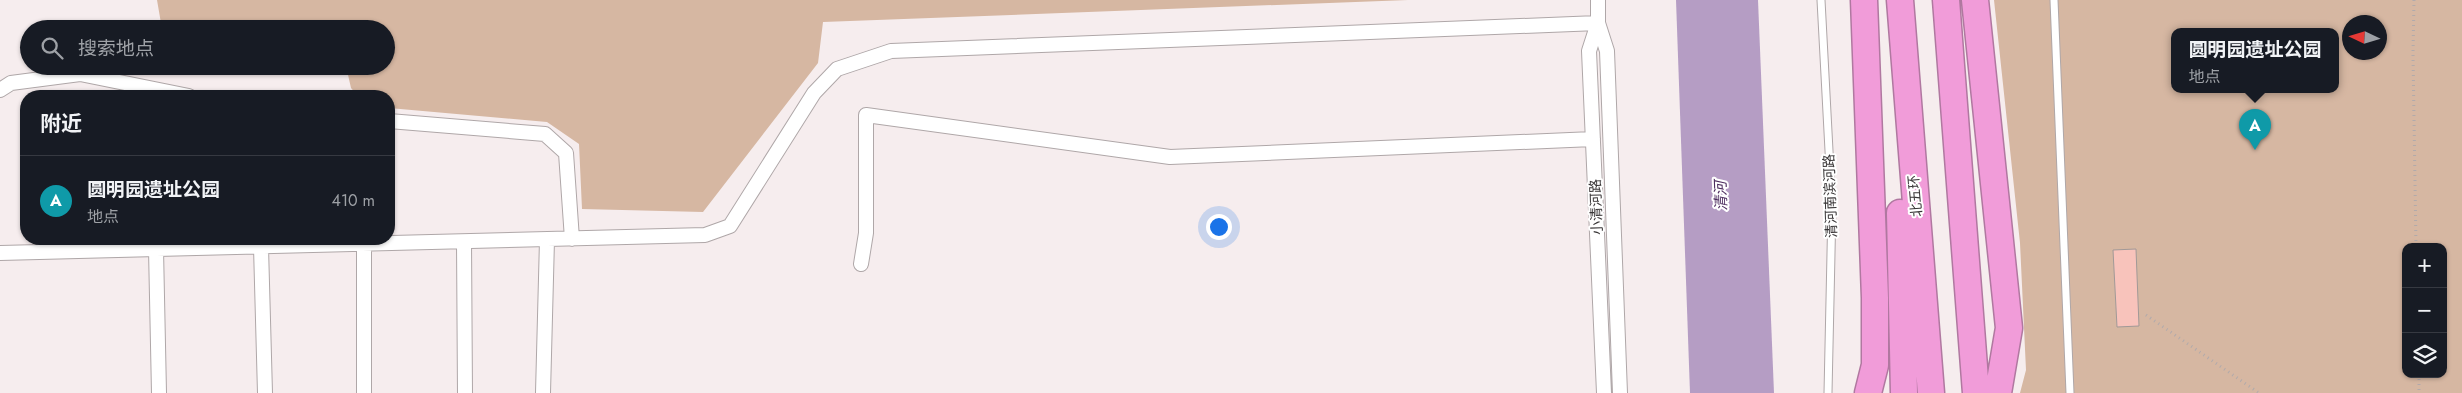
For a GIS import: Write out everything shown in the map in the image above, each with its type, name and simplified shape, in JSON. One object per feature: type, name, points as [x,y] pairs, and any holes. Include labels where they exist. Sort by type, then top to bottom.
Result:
[{"type":"highway","points":[[1864,0],[1875,298],[1875,365],[1868,393]]},
{"type":"highway","points":[[1896,0],[1904,393]]},
{"type":"highway","name":"北五环","points":[[1900,0],[1931,393]]},
{"type":"highway","points":[[1946,0],[1976,393]]},
{"type":"highway","points":[[1975,0],[2008,328],[1998,393]]},
{"type":"street","name":"小清河路","points":[[1598,0],[1598,23],[1589,51],[1604,393]]},
{"type":"street","name":"小清河路","points":[[1598,23],[1607,51],[1620,393]]},
{"type":"street","points":[[395,244],[705,235],[730,226],[814,93],[837,69],[891,51],[1598,23]]},
{"type":"street","points":[[0,90],[11,83],[72,75]]},
{"type":"street","points":[[85,75],[160,90]]},
{"type":"street","points":[[861,264],[866,233],[866,115],[1170,157],[1593,139]]},
{"type":"street","points":[[395,122],[545,134],[566,153],[572,239]]},
{"type":"street","points":[[543,393],[547,240]]},
{"type":"street","points":[[464,242],[465,393]]},
{"type":"street","points":[[0,253],[364,245],[364,393]]},
{"type":"street","points":[[261,247],[265,393]]},
{"type":"street","points":[[156,250],[159,393]]},
{"type":"lane","name":"清河南滨河路","points":[[1821,0],[1832,207],[1828,393]]},
{"type":"lane","points":[[2054,0],[2070,393]]},
{"type":"path","points":[[2414,0],[2412,54],[2416,243]]},
{"type":"path","points":[[2146,315],[2259,393]]},
{"type":"path","points":[[2419,378],[2419,393]]},
{"type":"shaded area","points":[[157,0],[1408,0],[823,22],[818,63],[703,212],[582,209],[579,144],[547,122],[395,109],[395,90],[353,90],[348,75],[395,75],[395,20],[160,20]]},
{"type":"shaded area","points":[[1994,0],[2462,0],[2462,393],[2020,393],[2026,370],[2020,243]]},
{"type":"water","name":"清河","points":[[1676,0],[1758,0],[1774,393],[1690,393]]},
{"type":"building","points":[[2136,249],[2139,326],[2117,327],[2113,250]]},
{"type":"place","name":"圆明园遗址公园","points":[[2255,150]]}]
